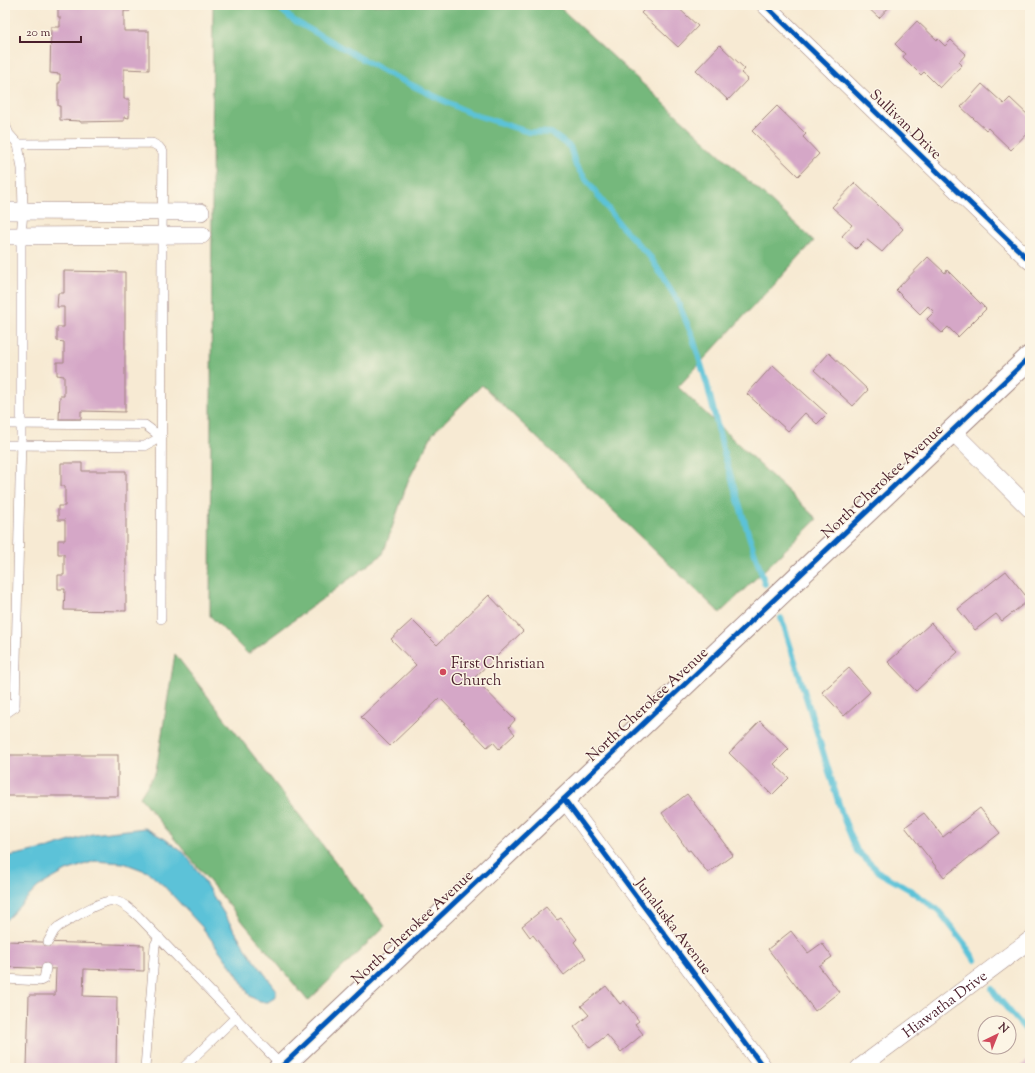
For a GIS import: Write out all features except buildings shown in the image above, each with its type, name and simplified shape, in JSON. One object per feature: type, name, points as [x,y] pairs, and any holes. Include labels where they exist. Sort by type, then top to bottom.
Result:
[{"type":"street","name":"Sullivan Drive","points":[[766,5],[1030,261]]},
{"type":"street","points":[[5,211],[201,212]]},
{"type":"street","points":[[13,236],[202,235]]},
{"type":"street","name":"North Cherokee Avenue","points":[[281,1067],[1030,357]]},
{"type":"street","points":[[952,431],[1030,509]]},
{"type":"street","name":"Junaluska Avenue","points":[[564,799],[764,1068]]},
{"type":"street","name":"Hiawatha Drive","points":[[860,1068],[1030,940]]},
{"type":"lane","points":[[5,124],[9,134],[18,144],[22,169],[23,211],[13,236],[21,425],[15,707]]},
{"type":"lane","points":[[18,144],[152,143],[163,152],[161,619]]},
{"type":"lane","points":[[5,424],[145,425],[161,436]]},
{"type":"lane","points":[[5,445],[145,446],[161,436]]},
{"type":"lane","points":[[5,701],[15,707]]},
{"type":"lane","points":[[5,714],[15,707]]},
{"type":"lane","points":[[48,942],[58,927],[100,903],[113,900],[125,905],[159,937],[236,1017],[281,1067]]},
{"type":"lane","points":[[145,1068],[155,945],[159,937]]},
{"type":"lane","points":[[5,979],[44,980],[46,968]]},
{"type":"lane","points":[[183,1068],[236,1017]]},
{"type":"green space","points":[[213,5],[557,5],[814,241],[678,387],[817,519],[720,613],[482,385],[433,433],[408,481],[383,554],[248,654],[210,616]]},
{"type":"green space","points":[[175,654],[385,926],[308,1001],[140,797],[156,771]]},
{"type":"water","points":[[145,828],[165,839],[184,853],[197,870],[246,949],[276,989],[276,997],[268,1002],[260,1002],[250,996],[236,973],[202,927],[163,885],[148,872],[124,863],[95,861],[66,871],[38,887],[5,921],[5,857],[49,848],[92,834]]},
{"type":"waterway","points":[[276,5],[293,20],[389,74],[467,112],[528,132],[551,133],[570,147],[576,166],[621,226],[651,258],[676,298],[692,335],[707,384],[725,457],[765,584]]},
{"type":"waterway","points":[[781,618],[843,817],[857,851],[880,873],[910,890],[938,910],[964,943],[975,960]]},
{"type":"waterway","points":[[992,989],[1030,1035]]},
{"type":"cycle path","points":[[765,5],[1030,261]]},
{"type":"cycle path","points":[[280,1068],[1030,357]]},
{"type":"cycle path","points":[[564,799],[764,1068]]},
{"type":"place","name":"First Christian Church","points":[[443,672]]}]
